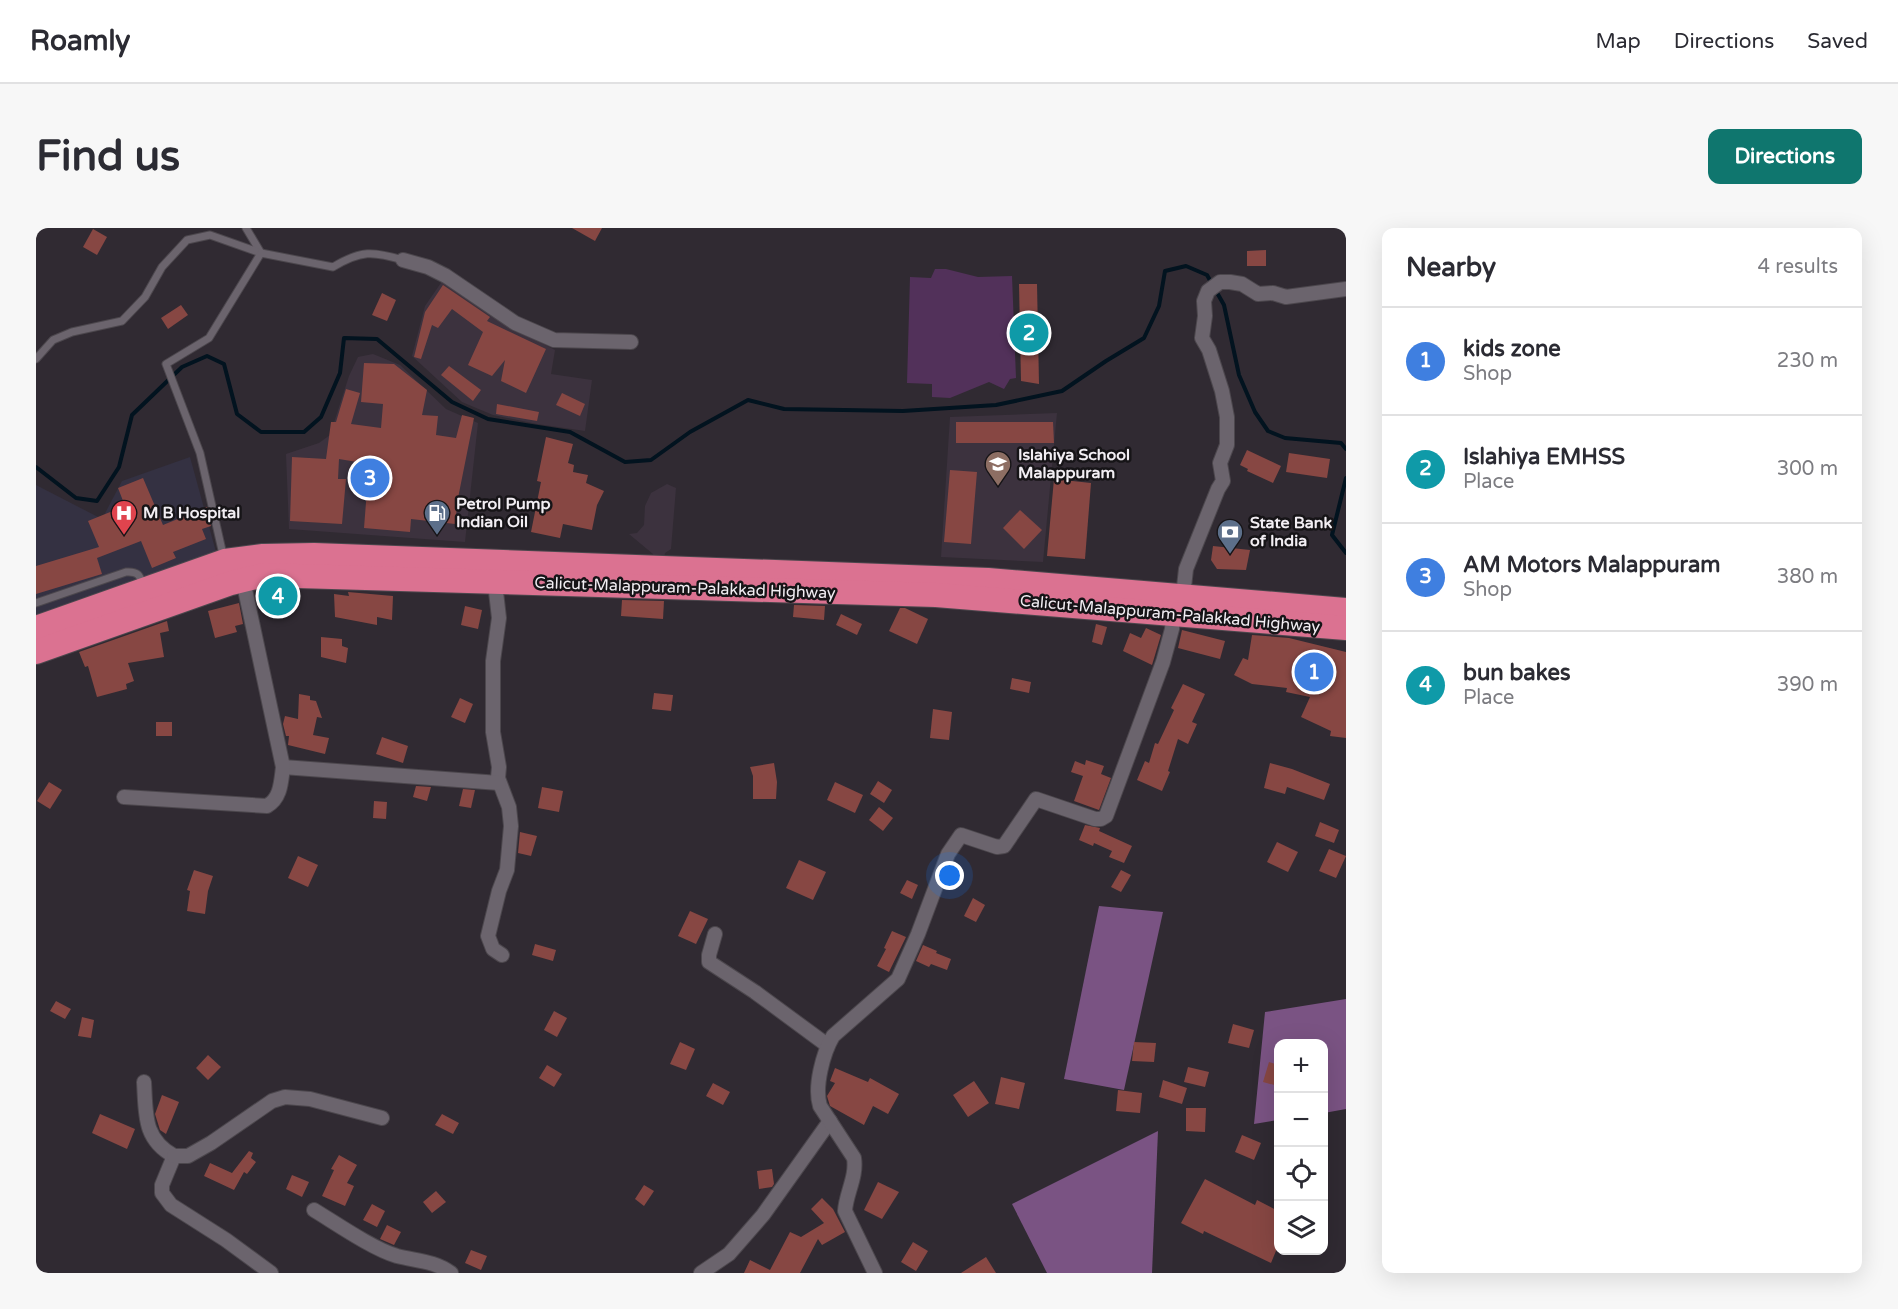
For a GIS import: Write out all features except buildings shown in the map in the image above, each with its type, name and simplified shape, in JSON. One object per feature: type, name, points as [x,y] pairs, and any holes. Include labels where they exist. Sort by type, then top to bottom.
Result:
[{"type":"highway","name":"Calicut-Malappuram-Palakkad Highway","points":[[36,628],[225,561],[263,556],[314,555],[988,580],[1346,628]]},
{"type":"highway","name":"Calicut-Malappuram-Palakkad Highway","points":[[36,652],[129,595],[243,580],[264,575],[1346,610]]},
{"type":"street","points":[[404,260],[428,267],[446,276],[515,323],[554,340],[631,342]]},
{"type":"street","points":[[875,1273],[845,1211],[856,1167],[854,1158],[820,1106],[818,1097],[827,1045],[833,1036],[898,979],[918,934],[948,854],[961,835],[997,847],[1004,846],[1036,800],[1095,819],[1106,816],[1163,662],[1186,569],[1223,481],[1220,463],[1227,445],[1227,417],[1222,391],[1209,350],[1202,338],[1205,316],[1204,301],[1214,286],[1242,284],[1258,294],[1273,293],[1286,297],[1346,289]]},
{"type":"street","points":[[124,797],[267,806],[274,802],[279,792],[283,767],[243,580]]},
{"type":"street","points":[[495,583],[499,618],[493,661],[493,732],[500,783],[509,807],[510,826],[507,870],[499,891],[488,936],[493,949],[502,955]]},
{"type":"street","points":[[283,767],[500,783]]},
{"type":"street","points":[[715,934],[709,962],[827,1045]]},
{"type":"street","points":[[144,1082],[146,1120],[154,1141],[162,1150],[174,1156],[188,1156],[272,1101],[285,1096],[310,1099],[382,1118]]},
{"type":"street","points":[[701,1273],[729,1254],[763,1215],[830,1121]]},
{"type":"street","points":[[174,1156],[162,1185],[162,1193],[171,1205],[226,1240],[271,1273]]},
{"type":"street","points":[[314,1210],[396,1256],[419,1259],[442,1267],[451,1273]]},
{"type":"lane","points":[[246,228],[261,253]]},
{"type":"lane","points":[[36,359],[53,340],[72,332],[122,321],[145,297],[162,267],[187,240],[210,235],[261,253],[333,267],[350,257],[377,253],[404,260]]},
{"type":"lane","points":[[225,561],[200,453],[166,364],[209,338],[229,309],[261,253]]},
{"type":"lane","points":[[36,603],[129,595]]},
{"type":"shaded area","points":[[935,269],[946,269],[978,277],[1012,276],[1016,378],[1010,379],[1004,389],[989,382],[950,398],[932,397],[932,384],[907,383],[910,277],[931,278]]},
{"type":"shaded area","points":[[443,280],[495,318],[555,350],[551,374],[592,380],[585,431],[493,415],[462,402],[412,356],[425,306]]},
{"type":"shaded area","points":[[373,354],[400,365],[446,409],[478,423],[465,542],[289,529],[286,454],[319,443],[330,435],[349,376],[358,357]]},
{"type":"shaded area","name":"Islahiya School Malappuram","points":[[1057,413],[1043,562],[941,557],[950,417]]},
{"type":"shaded area","name":"M B Hospital","points":[[190,457],[216,552],[36,620],[36,485],[102,519],[122,481]]},
{"type":"shaded area","points":[[667,484],[676,488],[671,549],[665,553],[663,564],[654,562],[653,554],[629,534],[637,533],[644,525],[645,506],[651,493]]},
{"type":"shaded area","points":[[1099,906],[1163,912],[1124,1090],[1064,1079]]},
{"type":"shaded area","points":[[1346,999],[1346,1109],[1328,1112],[1328,1039],[1274,1039],[1274,1121],[1254,1124],[1265,1012]]},
{"type":"shaded area","points":[[1158,1131],[1152,1273],[1047,1273],[1012,1204]]},
{"type":"waterway","points":[[36,467],[76,498],[97,501],[119,467],[132,415],[182,367],[207,356],[224,364],[237,414],[261,432],[304,432],[321,417],[340,373],[344,338],[377,339],[452,402],[488,419],[570,432],[625,462],[651,460],[690,432],[748,400],[784,409],[903,411],[996,405],[1062,391],[1144,338],[1159,306],[1165,271],[1186,266],[1207,275],[1224,305],[1239,375],[1255,412],[1268,431],[1285,438],[1341,443],[1346,449]]},
{"type":"waterway","points":[[1346,478],[1332,535],[1346,553]]},
{"type":"place","name":"Islahiya EMHSS","points":[[1029,333]]},
{"type":"place","name":"AM Motors Malappuram","points":[[370,478]]},
{"type":"place","name":"Islahiya School Malappuram","points":[[998,487]]},
{"type":"place","name":"M B Hospital","points":[[124,536]]},
{"type":"place","name":"Petrol Pump Indian Oil","points":[[437,536]]},
{"type":"place","name":"State Bank of India","points":[[1230,555]]},
{"type":"place","name":"bun bakes","points":[[278,596]]},
{"type":"place","name":"kids zone","points":[[1314,672]]}]
